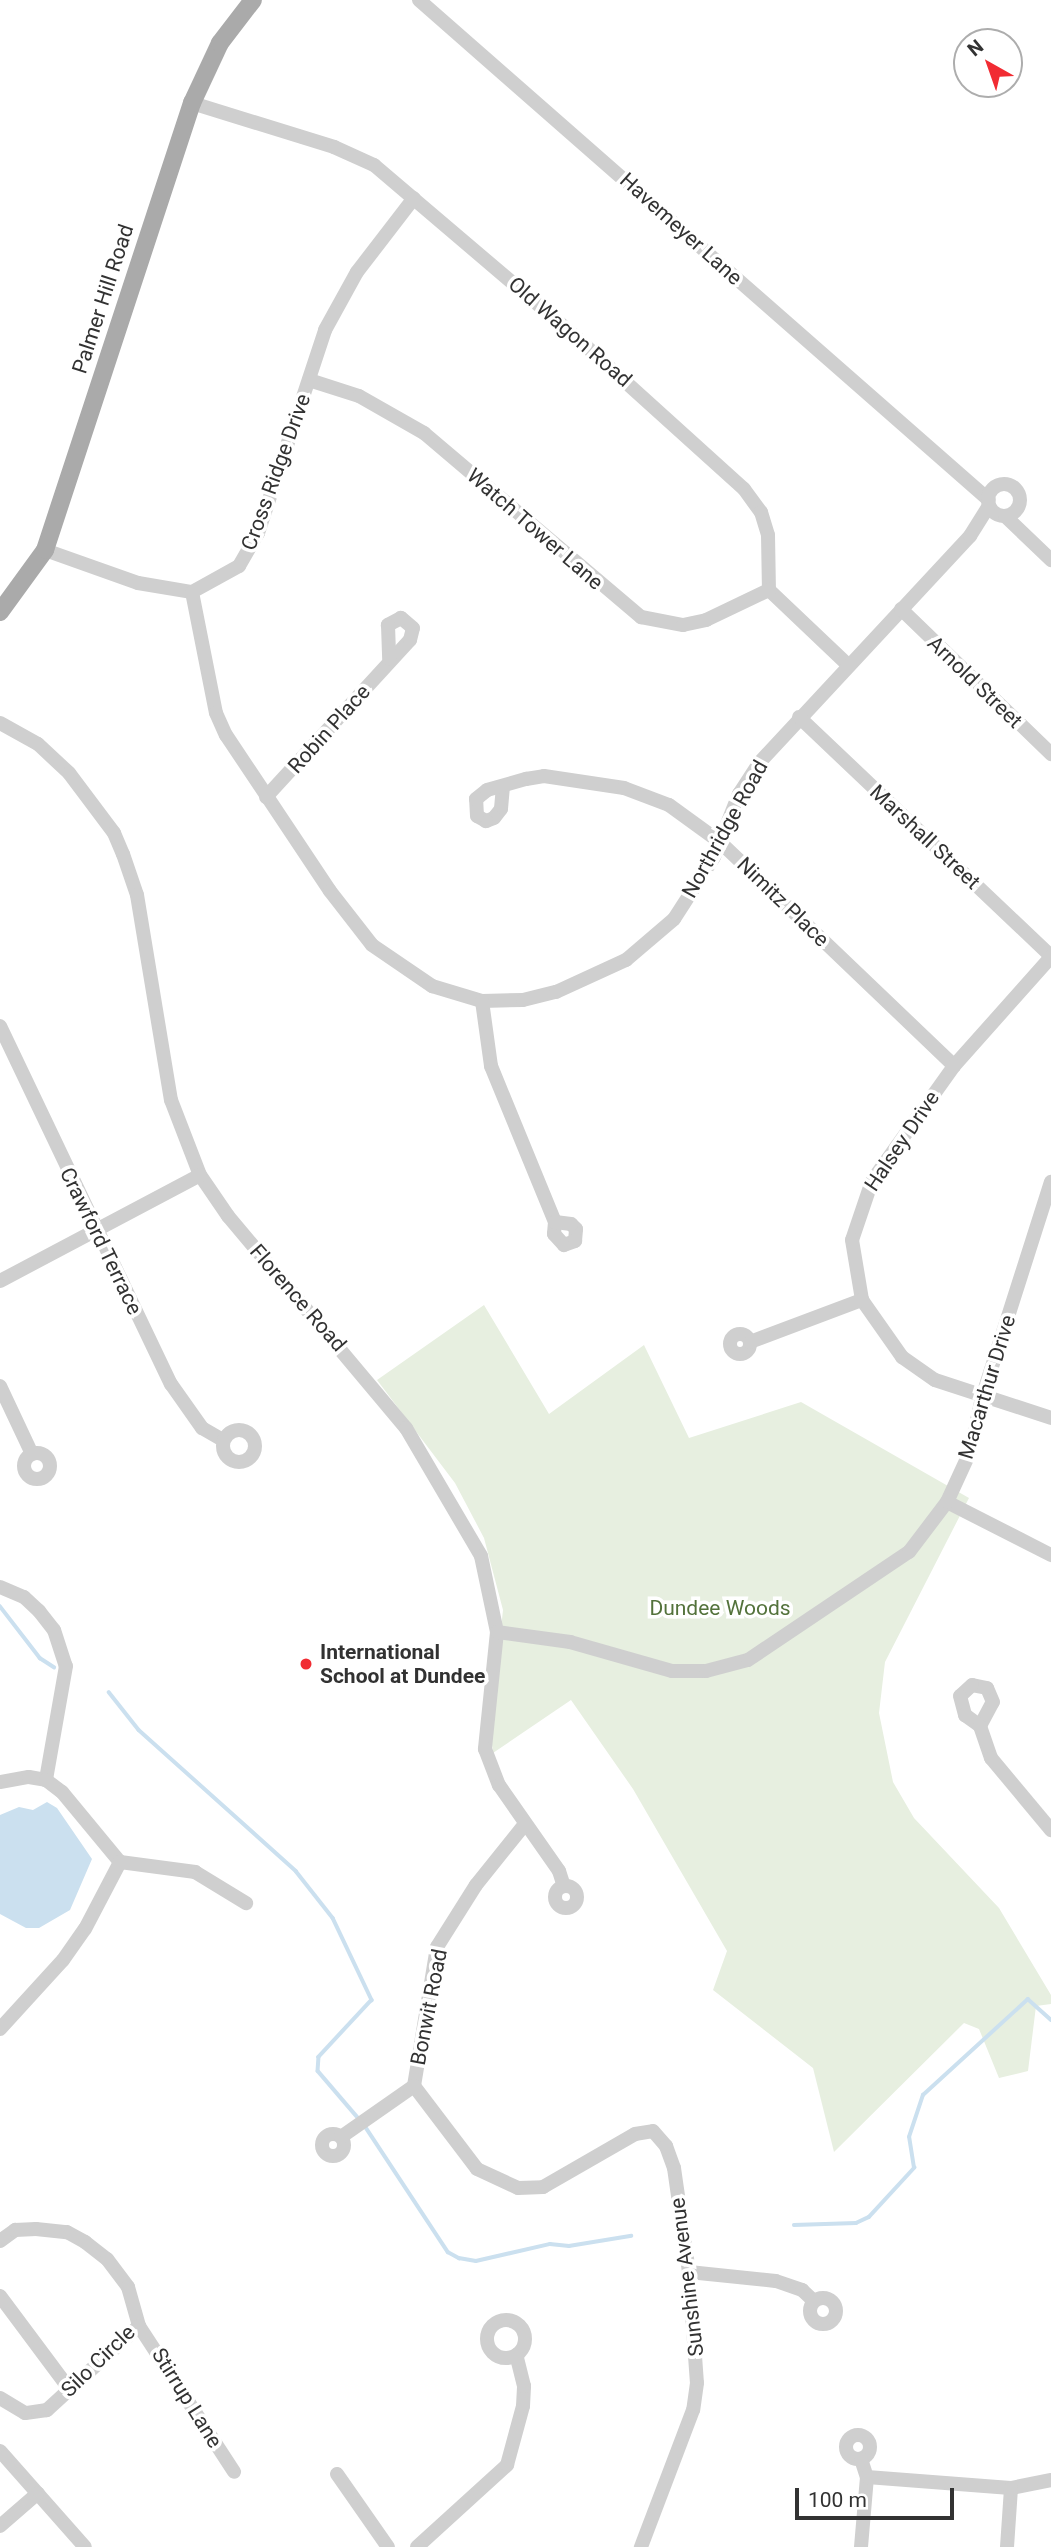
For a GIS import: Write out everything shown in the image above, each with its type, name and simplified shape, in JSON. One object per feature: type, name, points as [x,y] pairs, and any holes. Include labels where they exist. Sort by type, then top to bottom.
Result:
[{"type":"main road","name":"Palmer Hill Road","points":[[0,612],[45,550],[192,103],[220,43],[253,0]]},
{"type":"street","name":"Havemeyer Lane","points":[[419,0],[1003,516]]},
{"type":"street","name":"Old Wagon Road","points":[[192,103],[354,155],[414,198],[744,489],[761,512],[768,536],[768,590]]},
{"type":"street","name":"Cross Ridge Drive","points":[[192,592],[225,577],[250,552],[338,304],[414,198]]},
{"type":"street","name":"Watch Tower Lane","points":[[309,380],[359,396],[424,433],[641,617],[683,625],[706,620],[768,590]]},
{"type":"street","name":"Havemeyer Lane","points":[[942,460],[1001,485]]},
{"type":"street","points":[[1001,485],[1014,488],[1050,559]]},
{"type":"street","name":"Northridge Road","points":[[192,592],[216,713],[266,797],[372,945],[414,977],[482,1001],[556,992],[626,960],[674,919],[720,842],[739,794],[759,762],[847,664],[970,536],[1001,485]]},
{"type":"street","name":"Northridge Road","points":[[970,536],[1020,503]]},
{"type":"street","points":[[1003,516],[1050,559]]},
{"type":"street","points":[[45,550],[138,583],[192,592]]},
{"type":"street","points":[[768,590],[847,664]]},
{"type":"street","name":"Arnold Street","points":[[901,609],[1051,754]]},
{"type":"street","name":"Robin Place","points":[[266,797],[389,659]]},
{"type":"street","name":"Marshall Street","points":[[799,717],[1051,956]]},
{"type":"street","name":"Florence Road","points":[[0,723],[38,744],[69,772],[114,833],[138,895],[171,1100],[200,1175],[228,1216],[407,1428],[481,1556],[497,1632],[485,1749],[499,1785],[559,1871],[564,1886]]},
{"type":"street","name":"Nimitz Place","points":[[503,786],[544,776],[624,788],[668,805],[720,842],[954,1066]]},
{"type":"street","name":"Halsey Drive","points":[[1051,956],[954,1066],[872,1181],[858,1211],[852,1240],[862,1300],[886,1337],[919,1371],[982,1398],[1051,1418]]},
{"type":"street","points":[[482,1001],[491,1066],[555,1222]]},
{"type":"street","name":"Crawford Terrace","points":[[0,1026],[94,1230],[171,1384],[202,1428],[223,1440]]},
{"type":"street","points":[[0,1281],[200,1175]]},
{"type":"street","name":"Macarthur Drive","points":[[497,1632],[570,1642],[672,1671],[706,1671],[748,1660],[909,1552],[947,1502],[970,1452],[982,1398],[1051,1182]]},
{"type":"street","points":[[750,1342],[862,1300]]},
{"type":"street","points":[[0,1386],[32,1454]]},
{"type":"street","points":[[947,1502],[1051,1555]]},
{"type":"street","points":[[0,1587],[24,1597],[39,1611],[64,1655],[66,1682],[46,1780]]},
{"type":"street","points":[[980,1726],[991,1758],[1051,1830]]},
{"type":"street","points":[[0,1782],[29,1777],[46,1780],[62,1792],[120,1861],[195,1872],[246,1903]]},
{"type":"street","name":"Bonwit Road","points":[[525,1824],[475,1885],[437,1947],[414,2086],[477,2169],[518,2188],[543,2187],[635,2134],[653,2131]]},
{"type":"street","points":[[0,2029],[63,1960],[85,1929],[120,1861]]},
{"type":"street","points":[[341,2137],[414,2086]]},
{"type":"street","name":"Sunshine Avenue","points":[[641,2547],[693,2410],[698,2357],[674,2168],[664,2141],[653,2131]]},
{"type":"street","name":"Silo Circle","points":[[0,2241],[15,2230],[36,2229],[67,2232],[85,2242],[107,2259],[128,2287],[139,2326],[47,2410],[25,2413],[0,2398]]},
{"type":"street","points":[[689,2272],[776,2281],[802,2290],[814,2301]]},
{"type":"street","points":[[0,2297],[70,2390]]},
{"type":"street","name":"Stirrup Lane","points":[[139,2326],[234,2472]]},
{"type":"street","points":[[417,2547],[507,2465],[523,2406],[524,2386],[516,2355]]},
{"type":"street","points":[[0,2451],[85,2547]]},
{"type":"street","points":[[861,2459],[867,2477],[861,2547]]},
{"type":"street","points":[[337,2474],[388,2547]]},
{"type":"street","points":[[867,2477],[1011,2488],[1051,2480]]},
{"type":"street","points":[[1007,2547],[1011,2488]]},
{"type":"street","points":[[0,2526],[38,2493]]},
{"type":"green space","name":"Dundee Woods","points":[[484,1305],[549,1414],[644,1345],[689,1438],[801,1402],[969,1498],[885,1662],[879,1713],[893,1782],[914,1818],[999,1908],[1051,1995],[1051,2004],[1036,2006],[1028,2071],[999,2078],[979,2029],[964,2023],[834,2152],[813,2068],[713,1990],[727,1951],[633,1789],[571,1700],[493,1753],[490,1729],[503,1610],[484,1538],[455,1483],[377,1380]]},
{"type":"water","points":[[47,1802],[57,1808],[92,1859],[70,1910],[39,1928],[26,1928],[0,1914],[0,1815],[19,1807],[33,1810]]},
{"type":"waterway","points":[[0,1606],[40,1658],[54,1667]]},
{"type":"waterway","points":[[109,1692],[139,1730],[296,1871],[333,1918],[372,2000],[319,2057],[318,2071],[360,2120]]},
{"type":"waterway","points":[[794,2225],[856,2223],[869,2217],[914,2168],[909,2137],[923,2095],[1028,1999],[1051,2020]]},
{"type":"waterway","points":[[365,2126],[448,2252],[459,2258],[476,2261],[550,2244],[569,2246],[631,2236]]},
{"type":"place","name":"International School at Dundee","points":[[306,1664]]}]
